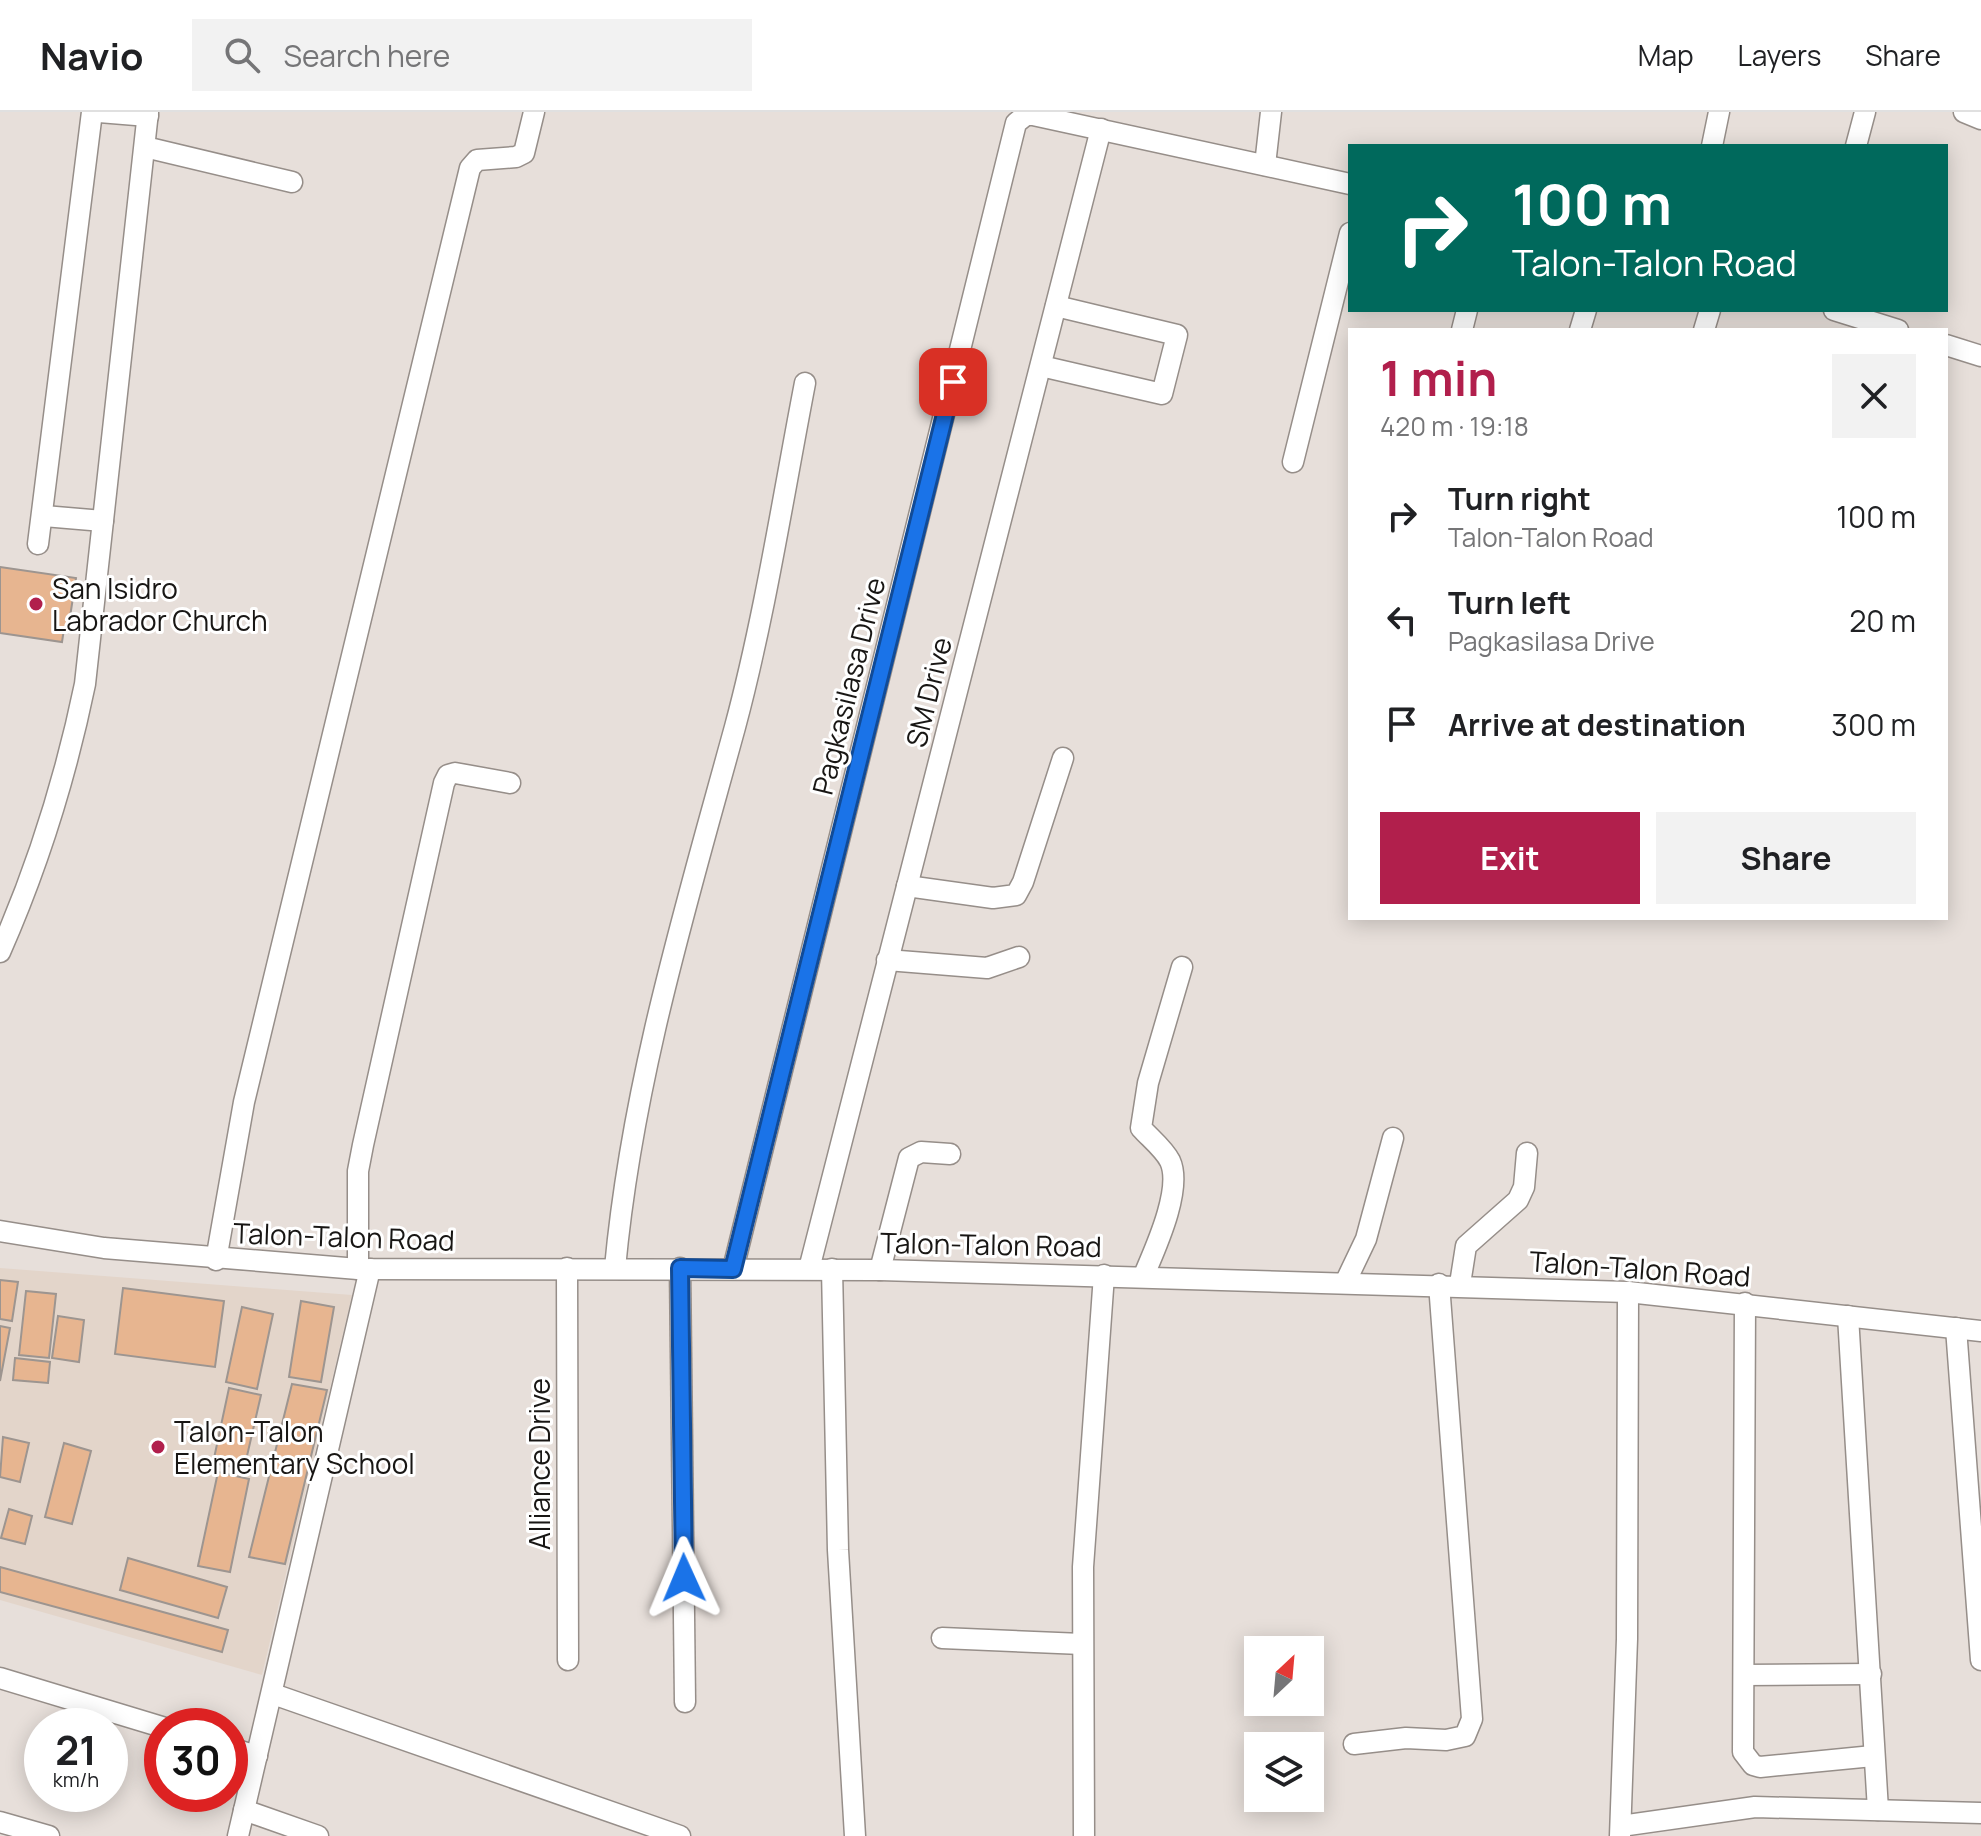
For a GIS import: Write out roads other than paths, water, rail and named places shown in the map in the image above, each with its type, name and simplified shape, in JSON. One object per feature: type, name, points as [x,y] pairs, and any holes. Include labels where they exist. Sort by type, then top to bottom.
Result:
[{"type":"street","points":[[38,544],[44,516],[92,112]]},
{"type":"street","points":[[0,952],[25,896],[71,753],[85,684],[148,114],[99,112]]},
{"type":"street","points":[[216,1260],[244,1102],[470,168],[477,160],[516,157],[524,153],[534,112]]},
{"type":"street","points":[[1265,165],[1271,112]]},
{"type":"street","points":[[1712,144],[1719,112]]},
{"type":"street","points":[[1857,144],[1865,112]]},
{"type":"street","points":[[1964,112],[1981,119]]},
{"type":"street","name":"Pagkasilasa Drive","points":[[733,1269],[1014,128],[1020,118],[1033,115],[1101,129]]},
{"type":"street","points":[[1101,129],[1348,184]]},
{"type":"street","name":"SM Drive","points":[[809,1269],[1101,129]]},
{"type":"street","points":[[145,147],[292,182]]},
{"type":"street","points":[[1293,462],[1348,241]]},
{"type":"street","points":[[1041,366],[1162,394],[1177,335],[1056,306]]},
{"type":"street","points":[[1840,312],[1892,328]]},
{"type":"street","points":[[1948,346],[1981,356]]},
{"type":"street","points":[[615,1268],[628,1153],[642,1084],[681,918],[736,723],[805,383]]},
{"type":"street","points":[[44,516],[103,521]]},
{"type":"street","points":[[907,886],[993,898],[1016,895],[1023,882],[1063,758]]},
{"type":"street","points":[[248,1793],[273,1694],[364,1269],[358,1181],[363,1145],[444,783],[448,775],[455,773],[510,783]]},
{"type":"street","points":[[887,960],[987,968],[1019,957]]},
{"type":"street","points":[[1144,1275],[1164,1221],[1174,1178],[1169,1160],[1141,1128],[1148,1083],[1182,967]]},
{"type":"street","points":[[1345,1283],[1366,1239],[1393,1138]]},
{"type":"street","points":[[880,1270],[909,1158],[921,1152],[950,1154]]},
{"type":"street","points":[[1354,1744],[1465,1736],[1472,1719],[1450,1284],[1466,1246],[1518,1200],[1524,1187],[1527,1153]]},
{"type":"street","name":"Talon-Talon Road","points":[[0,1231],[104,1248],[216,1260],[364,1269],[832,1269],[1144,1275],[1628,1292],[1981,1331]]},
{"type":"street","name":"Alliance Drive","points":[[567,1268],[568,1660]]},
{"type":"street","points":[[680,1268],[685,1702]]},
{"type":"street","points":[[832,1269],[838,1550],[855,1836]]},
{"type":"street","points":[[1084,1836],[1083,1567],[1104,1275]]},
{"type":"street","points":[[1628,1292],[1627,1639],[1620,1831],[1755,1807],[1981,1813]]},
{"type":"street","points":[[1745,1303],[1743,1752],[1753,1765],[1873,1756]]},
{"type":"street","points":[[1848,1316],[1878,1810]]},
{"type":"street","points":[[1956,1328],[1981,1660]]},
{"type":"street","points":[[942,1638],[1082,1644]]},
{"type":"street","points":[[1744,1675],[1871,1674]]},
{"type":"street","points":[[0,1678],[144,1722]]},
{"type":"street","points":[[273,1694],[680,1836]]},
{"type":"street","points":[[248,1753],[257,1756]]},
{"type":"street","points":[[248,1811],[318,1836]]},
{"type":"street","points":[[238,1836],[244,1812]]},
{"type":"street","points":[[0,1822],[49,1836]]},
{"type":"place","name":"San Isidro Labrador Church","points":[[36,604]]},
{"type":"place","name":"Talon-Talon Elementary School","points":[[158,1447]]}]
